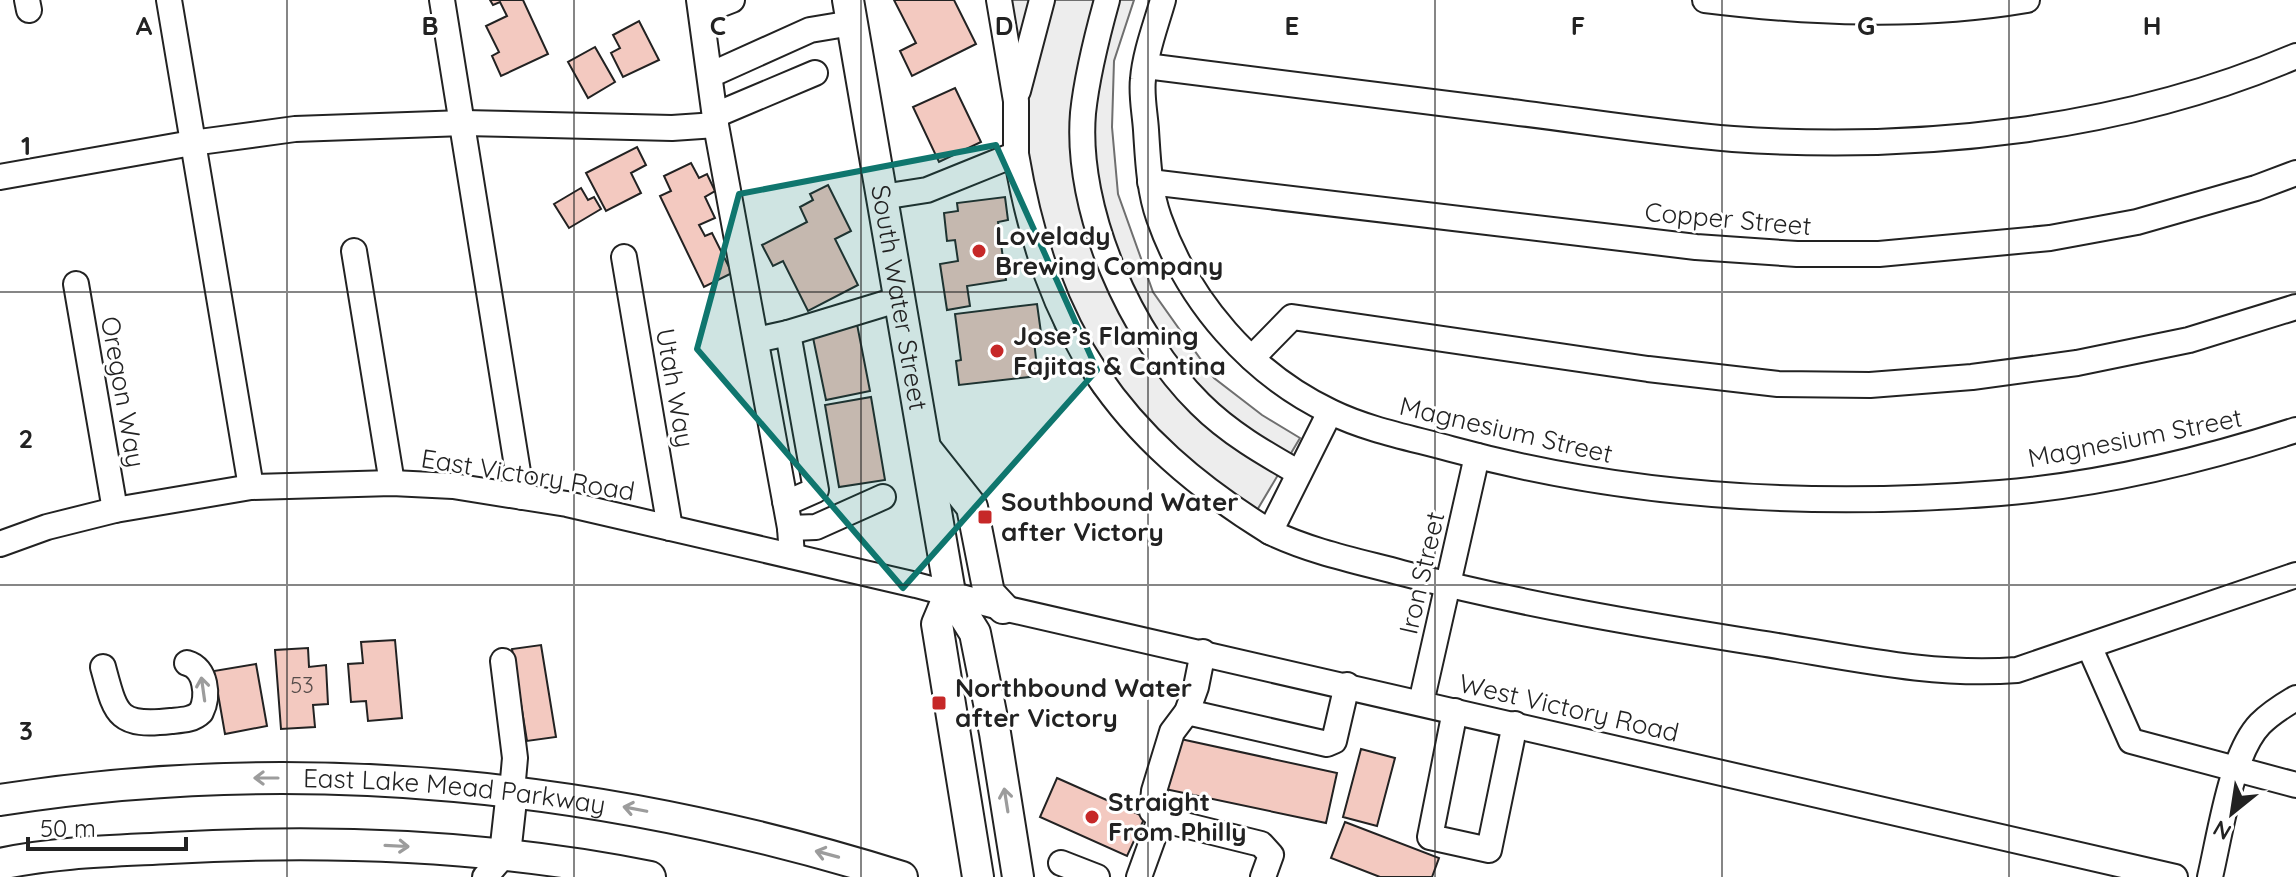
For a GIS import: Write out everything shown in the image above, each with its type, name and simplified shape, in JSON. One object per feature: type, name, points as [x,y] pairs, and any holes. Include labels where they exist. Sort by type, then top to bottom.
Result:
[{"type":"main road","name":"South Water Street","points":[[850,11],[950,593],[975,633],[1018,877]]},
{"type":"main road","points":[[925,448],[972,507],[989,593],[1003,608]]},
{"type":"main road","name":"South Water Street","points":[[950,593],[937,624],[978,877]]},
{"type":"main road","name":"East Lake Mead Parkway","points":[[0,800],[212,778],[358,778],[512,791],[630,807],[712,824],[902,877]]},
{"type":"main road","points":[[508,865],[512,791]]},
{"type":"main road","points":[[0,864],[22,859],[115,851],[319,842],[508,865],[650,877]]},
{"type":"street","points":[[169,0],[251,487]]},
{"type":"street","points":[[442,0],[522,497]]},
{"type":"street","points":[[732,0],[700,6],[715,119],[790,528],[792,556]]},
{"type":"street","points":[[999,0],[1016,101],[1016,154],[1023,197],[1071,334],[1092,370],[1123,412],[1158,449],[1195,481],[1270,532],[1303,547],[1448,585],[1584,615],[1895,664],[1977,673],[2017,670],[2296,575]]},
{"type":"street","points":[[1016,101],[1042,0]]},
{"type":"street","points":[[1107,0],[1083,114],[1086,179],[1100,239],[1140,324],[1169,368],[1199,403],[1234,433],[1299,473]]},
{"type":"street","name":"Magnesium Street","points":[[1163,0],[1143,79],[1150,182],[1159,218],[1189,282],[1232,341],[1287,387],[1330,412],[1367,427],[1583,480],[1722,496],[1849,501],[2003,492],[2116,475],[2233,451],[2296,430]]},
{"type":"street","points":[[1705,0],[1814,9],[2027,0]]},
{"type":"street","points":[[710,73],[850,11]]},
{"type":"street","points":[[1146,66],[1640,129],[1733,139],[1826,142],[1927,141],[2104,116],[2197,94],[2296,56]]},
{"type":"street","points":[[0,177],[192,143],[295,129],[464,123],[672,128],[715,119],[725,111],[815,73]]},
{"type":"street","points":[[882,197],[927,190],[1016,154]]},
{"type":"street","name":"Copper Street","points":[[1150,182],[1696,247],[1797,254],[1879,254],[2050,238],[2137,222],[2256,188],[2296,173]]},
{"type":"street","points":[[354,251],[392,483]]},
{"type":"street","name":"Utah Way","points":[[624,257],[670,528]]},
{"type":"street","name":"Oregon Way","points":[[76,284],[115,510]]},
{"type":"street","points":[[756,340],[900,299]]},
{"type":"street","points":[[1252,358],[1292,317],[1662,371],[1778,384],[1870,385],[1972,377],[2077,363],[2189,340],[2296,307]]},
{"type":"street","points":[[785,501],[816,490],[788,333]]},
{"type":"street","points":[[1270,532],[1330,412]]},
{"type":"street","name":"Iron Street","points":[[1421,703],[1477,456]]},
{"type":"street","name":"East Victory Road","points":[[0,544],[47,527],[115,510],[251,487],[392,483],[453,486],[567,504],[950,593]]},
{"type":"street","points":[[790,528],[816,527],[883,497]]},
{"type":"street","name":"West Victory Road","points":[[950,593],[1003,608],[2175,877]]},
{"type":"street","points":[[2089,646],[2131,741],[2296,785]]},
{"type":"street","points":[[1203,652],[1187,712],[1172,732],[1154,791],[1152,811],[1160,819],[1261,844],[1271,855],[1263,877]]},
{"type":"street","points":[[503,661],[515,758],[512,791]]},
{"type":"street","points":[[103,667],[113,703],[132,721],[145,724],[187,720],[201,712],[205,700],[203,680],[197,668],[187,663]]},
{"type":"street","points":[[1187,712],[1327,744],[1334,741],[1347,685]]},
{"type":"street","points":[[2210,877],[2236,770],[2249,738],[2261,723],[2296,698]]},
{"type":"street","points":[[1455,711],[1430,837],[1489,850],[1515,724]]},
{"type":"street","points":[[1139,877],[1160,819]]},
{"type":"street","points":[[1061,863],[1097,877]]},
{"type":"street","points":[[485,877],[508,865]]},
{"type":"highlighted area","points":[[996,145],[1097,370],[903,588],[697,349],[739,194]]},
{"type":"shaded area","points":[[989,0],[1134,0],[1114,61],[1112,127],[1118,194],[1153,292],[1214,378],[1262,415],[1300,438],[1247,527],[1141,444],[1094,393],[1056,330],[1037,277],[1006,138],[1002,73]]},
{"type":"building","points":[[490,0],[523,0],[548,54],[501,76],[492,56],[499,52],[486,26],[507,16],[500,2],[493,5]]},
{"type":"building","points":[[894,0],[954,0],[976,44],[912,76],[900,51],[916,43]]},
{"type":"building","points":[[639,21],[659,60],[623,77],[611,53],[620,48],[613,35]]},
{"type":"building","points":[[595,47],[615,82],[588,98],[568,62]]},
{"type":"building","points":[[955,88],[981,142],[939,162],[913,107]]},
{"type":"building","points":[[637,147],[646,165],[631,173],[641,193],[606,211],[586,173]]},
{"type":"building","points":[[691,163],[699,178],[707,174],[715,191],[705,197],[715,218],[699,225],[705,236],[712,233],[732,273],[704,287],[660,196],[671,191],[664,176]]},
{"type":"building","points":[[828,185],[851,231],[835,239],[858,285],[808,311],[783,261],[773,266],[762,245],[807,222],[800,207],[813,200],[810,194]]},
{"type":"building","points":[[581,188],[588,200],[594,197],[601,209],[569,228],[554,204]]},
{"type":"building","name":"Lovelady Brewing Company","points":[[1005,197],[1008,220],[998,222],[1006,280],[967,286],[970,306],[947,310],[940,264],[958,261],[955,240],[947,241],[944,213],[958,211],[957,203]]},
{"type":"building","name":"Jose’s Flaming Fajitas & Cantina","points":[[1037,304],[1042,340],[1034,341],[1038,376],[959,385],[956,361],[961,360],[955,314]]},
{"type":"building","points":[[856,319],[870,391],[826,400],[811,328]]},
{"type":"building","points":[[871,397],[885,480],[839,487],[825,405]]},
{"type":"building","points":[[395,640],[402,718],[368,721],[366,701],[351,702],[348,664],[363,663],[361,642]]},
{"type":"building","points":[[541,645],[556,737],[527,741],[512,649]]},
{"type":"building","points":[[308,648],[309,667],[326,665],[328,704],[313,705],[315,727],[281,729],[275,650]]},
{"type":"building","points":[[256,664],[267,726],[225,734],[214,671]]},
{"type":"building","points":[[1176,738],[1337,773],[1326,823],[1165,789]]},
{"type":"building","points":[[1361,749],[1395,758],[1377,826],[1343,817]]},
{"type":"building","name":"Straight From Philly","points":[[1057,778],[1145,817],[1127,856],[1040,817]]},
{"type":"building","points":[[1345,822],[1439,858],[1432,877],[1380,877],[1331,858]]},
{"type":"place","name":"Lovelady Brewing Company","points":[[979,251]]},
{"type":"place","name":"Jose’s Flaming Fajitas & Cantina","points":[[997,351]]},
{"type":"place","name":"Southbound Water after Victory","points":[[985,517]]},
{"type":"place","name":"Northbound Water after Victory","points":[[939,703]]},
{"type":"place","name":"Straight From Philly","points":[[1092,817]]}]
